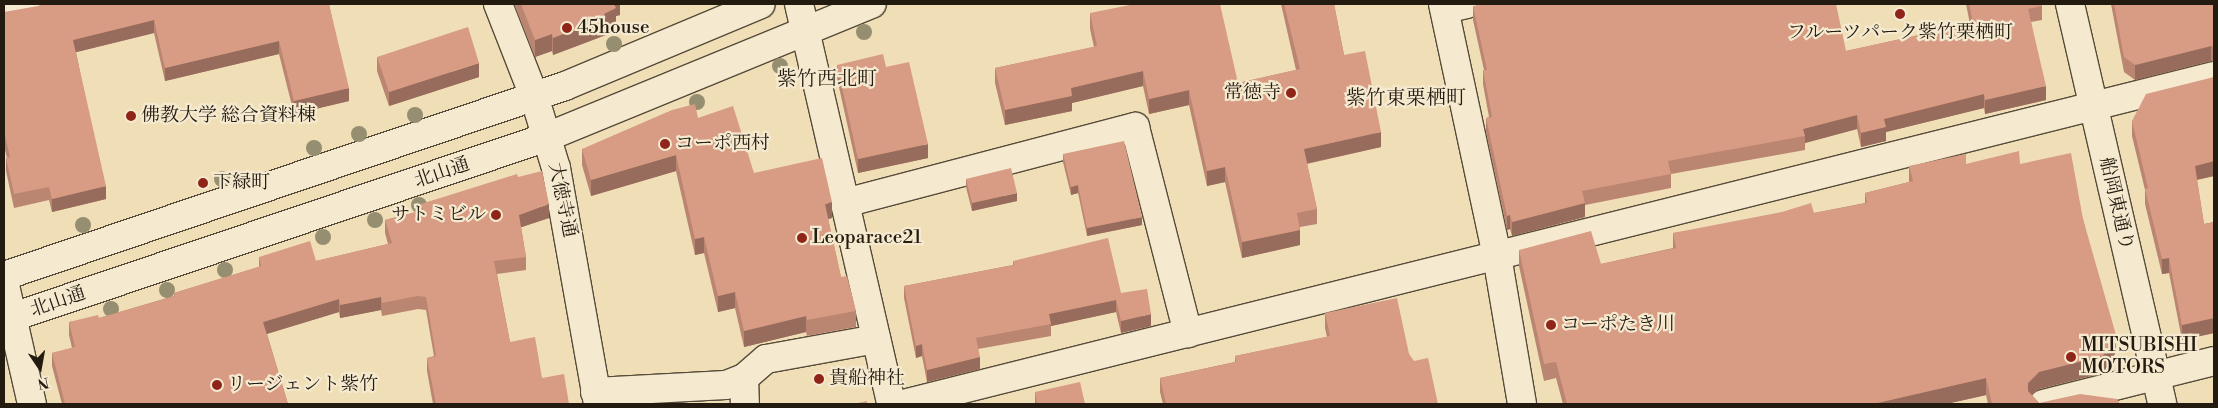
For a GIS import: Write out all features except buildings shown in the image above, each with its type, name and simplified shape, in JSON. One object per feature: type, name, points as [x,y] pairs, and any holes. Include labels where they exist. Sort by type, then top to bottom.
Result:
[{"type":"street","points":[[4,10],[34,4]]},
{"type":"street","name":"大徳寺通","points":[[498,4],[534,96],[547,137],[575,263],[596,398]]},
{"type":"street","points":[[4,276],[534,96],[761,4]]},
{"type":"street","points":[[799,4],[891,404]]},
{"type":"street","name":"北山通","points":[[8,319],[547,137],[872,4]]},
{"type":"street","name":"船岡東通り","points":[[2070,4],[2162,404]]},
{"type":"street","points":[[1452,6],[1522,404]]},
{"type":"street","points":[[903,404],[2214,76]]},
{"type":"street","points":[[845,203],[1135,128],[1188,333]]},
{"type":"street","points":[[4,281],[8,319],[32,404]]},
{"type":"street","points":[[596,398],[726,385],[744,391],[766,359],[876,339]]},
{"type":"street","points":[[2043,404],[2214,360]]},
{"type":"place","name":"フルーツパーク紫竹栗栖町","points":[[1900,14]]},
{"type":"place","name":"45house","points":[[567,28]]},
{"type":"place","name":"常徳寺","points":[[1291,93]]},
{"type":"place","name":"佛教大学 総合資料棟","points":[[131,116]]},
{"type":"place","name":"コーポ西村","points":[[665,144]]},
{"type":"place","name":"下緑町","points":[[203,183]]},
{"type":"place","name":"サトミビル","points":[[496,215]]},
{"type":"place","name":"Leoparace21","points":[[802,238]]},
{"type":"place","name":"コーポたき川","points":[[1551,325]]},
{"type":"place","name":"MITSUBISHI MOTORS","points":[[2071,357]]},
{"type":"place","name":"貴船神社","points":[[819,379]]},
{"type":"place","name":"リージェント紫竹","points":[[217,385]]},
{"type":"district","name":"紫竹西北町","points":[[827,79]]},
{"type":"district","name":"紫竹東栗栖町","points":[[1406,98]]}]
